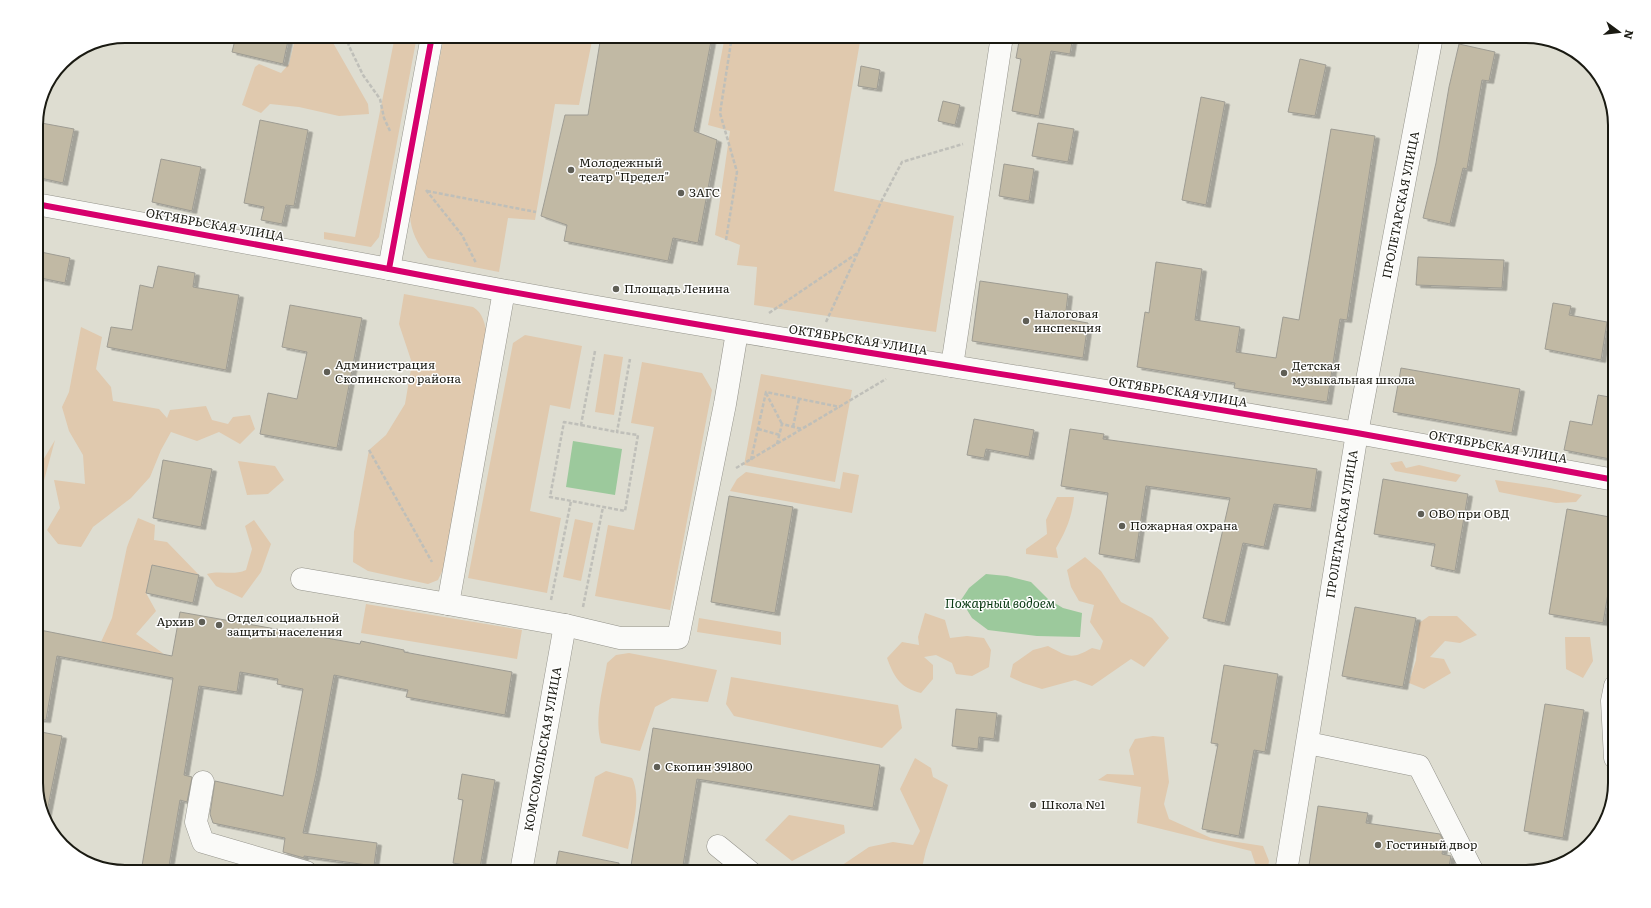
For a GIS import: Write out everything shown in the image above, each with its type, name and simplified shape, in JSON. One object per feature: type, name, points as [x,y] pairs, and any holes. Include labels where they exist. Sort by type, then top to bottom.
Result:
[{"type":"street","points":[[389,269],[431,43]]},
{"type":"street","points":[[952,366],[1001,43]]},
{"type":"street","name":"ПРОЛЕТАРСКАЯ УЛИЦА","points":[[1287,865],[1357,433],[1431,43]]},
{"type":"street","name":"ОКТЯБРЬСКАЯ УЛИЦА","points":[[43,205],[496,290],[739,332],[1357,433],[1608,479]]},
{"type":"street","points":[[449,599],[496,290]]},
{"type":"street","points":[[302,579],[449,599],[620,638],[678,638],[739,332]]},
{"type":"street","name":"КОМСОМОЛЬСКАЯ УЛИЦА","points":[[523,865],[563,625]]},
{"type":"street","points":[[1308,743],[1419,766],[1469,865]]},
{"type":"street","points":[[203,782],[196,822],[203,842],[282,865]]},
{"type":"street","points":[[718,846],[741,865]]},
{"type":"path","points":[[348,43],[363,75],[380,99],[384,118],[391,132]]},
{"type":"path","points":[[726,240],[737,172],[720,113],[731,43]]},
{"type":"path","points":[[816,344],[860,251],[882,200],[902,162],[987,137]]},
{"type":"path","points":[[407,167],[462,235],[496,290]]},
{"type":"path","points":[[427,191],[536,212]]},
{"type":"path","points":[[739,332],[860,251]]},
{"type":"path","points":[[581,425],[595,351]]},
{"type":"path","points":[[617,432],[630,359]]},
{"type":"path","points":[[709,481],[777,445],[916,361]]},
{"type":"path","points":[[751,460],[766,392]]},
{"type":"path","points":[[766,392],[841,407]]},
{"type":"path","points":[[766,392],[782,424],[777,445]]},
{"type":"path","points":[[793,427],[799,398]]},
{"type":"path","points":[[564,422],[617,432],[638,435],[625,511],[550,497],[564,422]]},
{"type":"path","points":[[782,424],[803,429]]},
{"type":"path","points":[[758,429],[780,435]]},
{"type":"path","points":[[369,450],[449,599]]},
{"type":"path","points":[[563,625],[571,501]]},
{"type":"path","points":[[563,625],[603,507]]},
{"type":"shaded area","points":[[294,43],[333,43],[368,104],[369,114],[339,116],[299,107],[270,104],[261,113],[242,105],[255,67],[259,64],[281,73],[289,64]]},
{"type":"shaded area","points":[[394,43],[416,43],[379,237],[371,247],[324,239],[324,232],[355,237]]},
{"type":"shaded area","points":[[443,43],[592,43],[579,105],[555,104],[535,220],[508,218],[499,272],[428,258],[413,233],[410,215]]},
{"type":"shaded area","points":[[724,43],[860,43],[834,191],[954,216],[936,332],[754,305],[757,267],[737,265],[740,245],[715,235],[730,131],[708,125]]},
{"type":"shaded area","points":[[404,294],[473,307],[481,316],[487,335],[446,563],[438,580],[428,584],[368,571],[353,562],[354,532],[369,450],[386,435],[405,404],[412,363],[399,324]]},
{"type":"shaded area","points":[[81,327],[102,337],[96,369],[111,387],[113,401],[159,409],[167,418],[170,410],[206,406],[212,420],[228,424],[233,417],[250,415],[255,429],[240,444],[219,432],[197,441],[171,432],[161,450],[150,477],[131,498],[93,527],[81,547],[58,544],[47,530],[60,508],[54,480],[85,484],[83,455],[69,431],[62,407],[69,392]]},
{"type":"shaded area","points":[[525,335],[582,346],[570,409],[550,405],[530,511],[561,518],[547,593],[468,578],[513,343]]},
{"type":"shaded area","points":[[604,354],[623,357],[614,415],[595,412]]},
{"type":"shaded area","points":[[642,362],[702,373],[712,390],[670,610],[595,596],[608,525],[634,530],[654,427],[631,423]]},
{"type":"shaded area","points":[[761,374],[852,390],[835,482],[744,465]]},
{"type":"shaded area","points":[[55,440],[43,484],[43,460]]},
{"type":"shaded area","points":[[238,461],[275,466],[284,480],[268,494],[247,495]]},
{"type":"shaded area","points":[[1402,461],[1406,468],[1419,465],[1461,475],[1456,482],[1395,471],[1390,463]]},
{"type":"shaded area","points":[[746,472],[840,489],[843,472],[859,475],[852,513],[730,491],[737,479]]},
{"type":"shaded area","points":[[1495,480],[1550,488],[1582,495],[1576,502],[1556,503],[1499,492]]},
{"type":"shaded area","points":[[1057,497],[1074,497],[1068,524],[1056,548],[1058,558],[1026,554],[1026,549],[1047,534],[1046,520]]},
{"type":"shaded area","points":[[138,518],[155,525],[154,540],[167,542],[199,575],[152,565],[146,593],[156,611],[136,634],[164,654],[101,642],[112,618],[127,547]]},
{"type":"shaded area","points":[[575,519],[593,523],[581,581],[563,577]]},
{"type":"shaded area","points":[[254,520],[271,544],[261,572],[242,598],[216,586],[207,574],[236,573],[246,570],[252,549],[245,526]]},
{"type":"shaded area","points":[[1085,557],[1101,571],[1121,602],[1152,618],[1169,638],[1144,667],[1131,659],[1092,686],[1075,680],[1042,689],[1010,677],[1013,664],[1033,650],[1048,646],[1066,655],[1074,656],[1092,648],[1100,650],[1103,641],[1090,622],[1094,605],[1079,601],[1071,587],[1067,570]]},
{"type":"shaded area","points":[[366,604],[522,630],[517,659],[361,633]]},
{"type":"shaded area","points":[[925,613],[945,620],[950,638],[967,636],[984,638],[991,650],[989,667],[972,676],[956,674],[952,663],[936,655],[924,657],[933,665],[933,679],[921,693],[903,685],[892,671],[887,658],[902,642],[919,645],[918,637]]},
{"type":"shaded area","points":[[1429,616],[1457,616],[1477,635],[1460,643],[1445,641],[1430,657],[1444,659],[1451,673],[1424,689],[1409,683],[1416,660],[1419,623]]},
{"type":"shaded area","points":[[699,618],[781,632],[781,645],[697,632]]},
{"type":"shaded area","points":[[1565,637],[1590,637],[1593,661],[1583,678],[1566,669]]},
{"type":"shaded area","points":[[629,653],[717,670],[708,702],[672,698],[655,707],[640,751],[601,743],[599,733],[598,724],[600,703],[607,663],[616,655]]},
{"type":"shaded area","points":[[731,677],[898,705],[902,728],[882,748],[734,716],[726,704]]},
{"type":"shaded area","points":[[1153,736],[1164,737],[1169,782],[1164,804],[1169,819],[1211,838],[1263,846],[1269,861],[1268,865],[1256,865],[1251,851],[1137,823],[1141,787],[1098,780],[1107,774],[1134,775],[1129,750],[1135,739]]},
{"type":"shaded area","points":[[915,758],[931,768],[933,777],[948,785],[926,850],[923,865],[842,865],[869,847],[893,842],[913,845],[920,831],[900,789]]},
{"type":"shaded area","points":[[606,771],[632,778],[635,786],[636,804],[634,823],[628,849],[582,836],[595,777]]},
{"type":"shaded area","points":[[789,815],[844,825],[845,833],[792,861],[765,840]]},
{"type":"water","points":[[573,441],[622,449],[615,495],[566,487]]},
{"type":"water","name":"Пожарный водоем","points":[[986,574],[1007,576],[1031,582],[1048,599],[1063,608],[1082,613],[1080,637],[1037,636],[988,630],[972,618],[961,600],[969,588]]},
{"type":"building","points":[[234,43],[288,43],[283,64],[232,52]]},
{"type":"building","points":[[600,43],[711,43],[694,131],[717,140],[698,243],[673,238],[668,261],[564,241],[567,225],[541,216],[565,115],[588,115]]},
{"type":"building","points":[[1019,43],[1072,43],[1070,54],[1051,51],[1039,116],[1012,111],[1021,59],[1016,58]]},
{"type":"building","points":[[1459,44],[1495,52],[1489,81],[1482,80],[1467,169],[1463,168],[1450,224],[1423,218],[1436,163],[1449,87]]},
{"type":"building","points":[[1300,59],[1326,65],[1315,116],[1288,112]]},
{"type":"building","points":[[861,66],[880,70],[877,89],[858,86]]},
{"type":"building","points":[[1201,97],[1225,102],[1206,205],[1182,200]]},
{"type":"building","points":[[943,101],[960,105],[955,125],[938,121]]},
{"type":"building","points":[[260,120],[308,130],[294,206],[286,205],[282,224],[261,220],[264,207],[244,203]]},
{"type":"building","points":[[43,123],[74,129],[63,183],[43,179]]},
{"type":"building","points":[[1038,123],[1074,129],[1068,162],[1032,156]]},
{"type":"building","points":[[1331,129],[1375,136],[1347,320],[1340,319],[1327,402],[1234,388],[1235,383],[1137,367],[1145,312],[1149,313],[1156,262],[1202,269],[1195,320],[1240,327],[1236,352],[1276,358],[1283,317],[1299,320]]},
{"type":"building","points":[[161,159],[201,167],[192,211],[152,202]]},
{"type":"building","points":[[1004,164],[1034,169],[1029,201],[999,196]]},
{"type":"building","points":[[43,252],[70,258],[65,283],[43,278]]},
{"type":"building","points":[[1418,257],[1504,260],[1502,288],[1416,285]]},
{"type":"building","points":[[158,266],[195,273],[193,287],[239,295],[226,370],[107,347],[111,327],[132,330],[140,285],[153,288]]},
{"type":"building","name":"Налоговая инспекция","points":[[980,281],[1068,294],[1065,319],[1088,323],[1083,358],[972,341]]},
{"type":"building","points":[[1553,303],[1571,306],[1569,315],[1607,322],[1601,360],[1545,349]]},
{"type":"building","name":"Администрация Скопинского района","points":[[290,305],[362,318],[337,448],[260,434],[268,393],[297,399],[307,352],[282,347]]},
{"type":"building","points":[[1401,368],[1520,389],[1512,433],[1393,412]]},
{"type":"building","points":[[1598,395],[1608,397],[1608,459],[1564,450],[1570,421],[1592,425]]},
{"type":"building","points":[[974,419],[1034,430],[1029,457],[986,449],[984,458],[967,455]]},
{"type":"building","points":[[1070,429],[1104,434],[1103,439],[1317,469],[1311,509],[1274,504],[1264,547],[1243,543],[1225,623],[1203,618],[1230,498],[1146,486],[1135,560],[1099,554],[1108,493],[1061,486]]},
{"type":"building","points":[[163,460],[212,469],[201,527],[153,518]]},
{"type":"building","name":"ОВО при ОВД","points":[[1383,479],[1468,494],[1455,571],[1431,566],[1435,544],[1374,534]]},
{"type":"building","points":[[729,496],[793,507],[775,613],[711,602]]},
{"type":"building","points":[[1567,509],[1608,517],[1608,593],[1603,623],[1549,614]]},
{"type":"building","points":[[152,565],[199,575],[193,603],[146,593]]},
{"type":"building","points":[[1355,607],[1416,618],[1403,687],[1342,676]]},
{"type":"building","points":[[180,612],[360,644],[361,641],[404,650],[404,652],[512,672],[505,715],[406,697],[408,690],[334,675],[316,774],[303,833],[377,843],[374,865],[304,856],[304,858],[283,852],[285,838],[213,823],[210,814],[215,781],[283,796],[303,689],[277,684],[278,679],[240,672],[237,692],[199,686],[184,775],[192,777],[187,802],[180,800],[169,865],[142,865],[173,678],[57,656],[46,720],[43,720],[43,631],[172,656]]},
{"type":"building","points":[[1224,665],[1278,674],[1265,752],[1254,750],[1239,836],[1202,829],[1218,744],[1211,743]]},
{"type":"building","points":[[1545,704],[1584,710],[1563,838],[1524,831]]},
{"type":"building","points":[[956,709],[997,713],[994,739],[979,737],[978,749],[952,746]]},
{"type":"building","points":[[653,728],[880,765],[873,808],[697,779],[683,865],[631,865]]},
{"type":"building","points":[[43,732],[62,736],[47,810],[43,788]]},
{"type":"building","points":[[462,774],[495,780],[481,865],[464,865],[453,863],[463,800],[458,799]]},
{"type":"building","name":"Гостиный двор","points":[[1318,806],[1368,813],[1366,823],[1440,834],[1444,842],[1442,854],[1451,856],[1449,865],[1309,865]]},
{"type":"building","points":[[559,851],[619,863],[619,865],[556,865]]},
{"type":"cycle path","points":[[431,43],[389,269],[630,313],[1236,412],[1608,479]]},
{"type":"cycle path","points":[[43,205],[389,269]]},
{"type":"place","name":"Молодежный театр \"Предел\"","points":[[571,170]]},
{"type":"place","name":"ЗАГС","points":[[681,193]]},
{"type":"place","name":"Площадь Ленина","points":[[616,289]]},
{"type":"place","name":"Налоговая инспекция","points":[[1026,321]]},
{"type":"place","name":"Администрация Скопинского района","points":[[327,372]]},
{"type":"place","name":"Детская музыкальная школа","points":[[1284,373]]},
{"type":"place","name":"ОВО при ОВД","points":[[1421,514]]},
{"type":"place","name":"Пожарная охрана","points":[[1122,526]]},
{"type":"place","name":"Архив","points":[[202,622]]},
{"type":"place","name":"Отдел социальной защиты населения","points":[[219,625]]},
{"type":"place","name":"Скопин 391800","points":[[657,767]]},
{"type":"place","name":"Школа №1","points":[[1033,805]]},
{"type":"place","name":"Гостиный двор","points":[[1378,845]]}]
